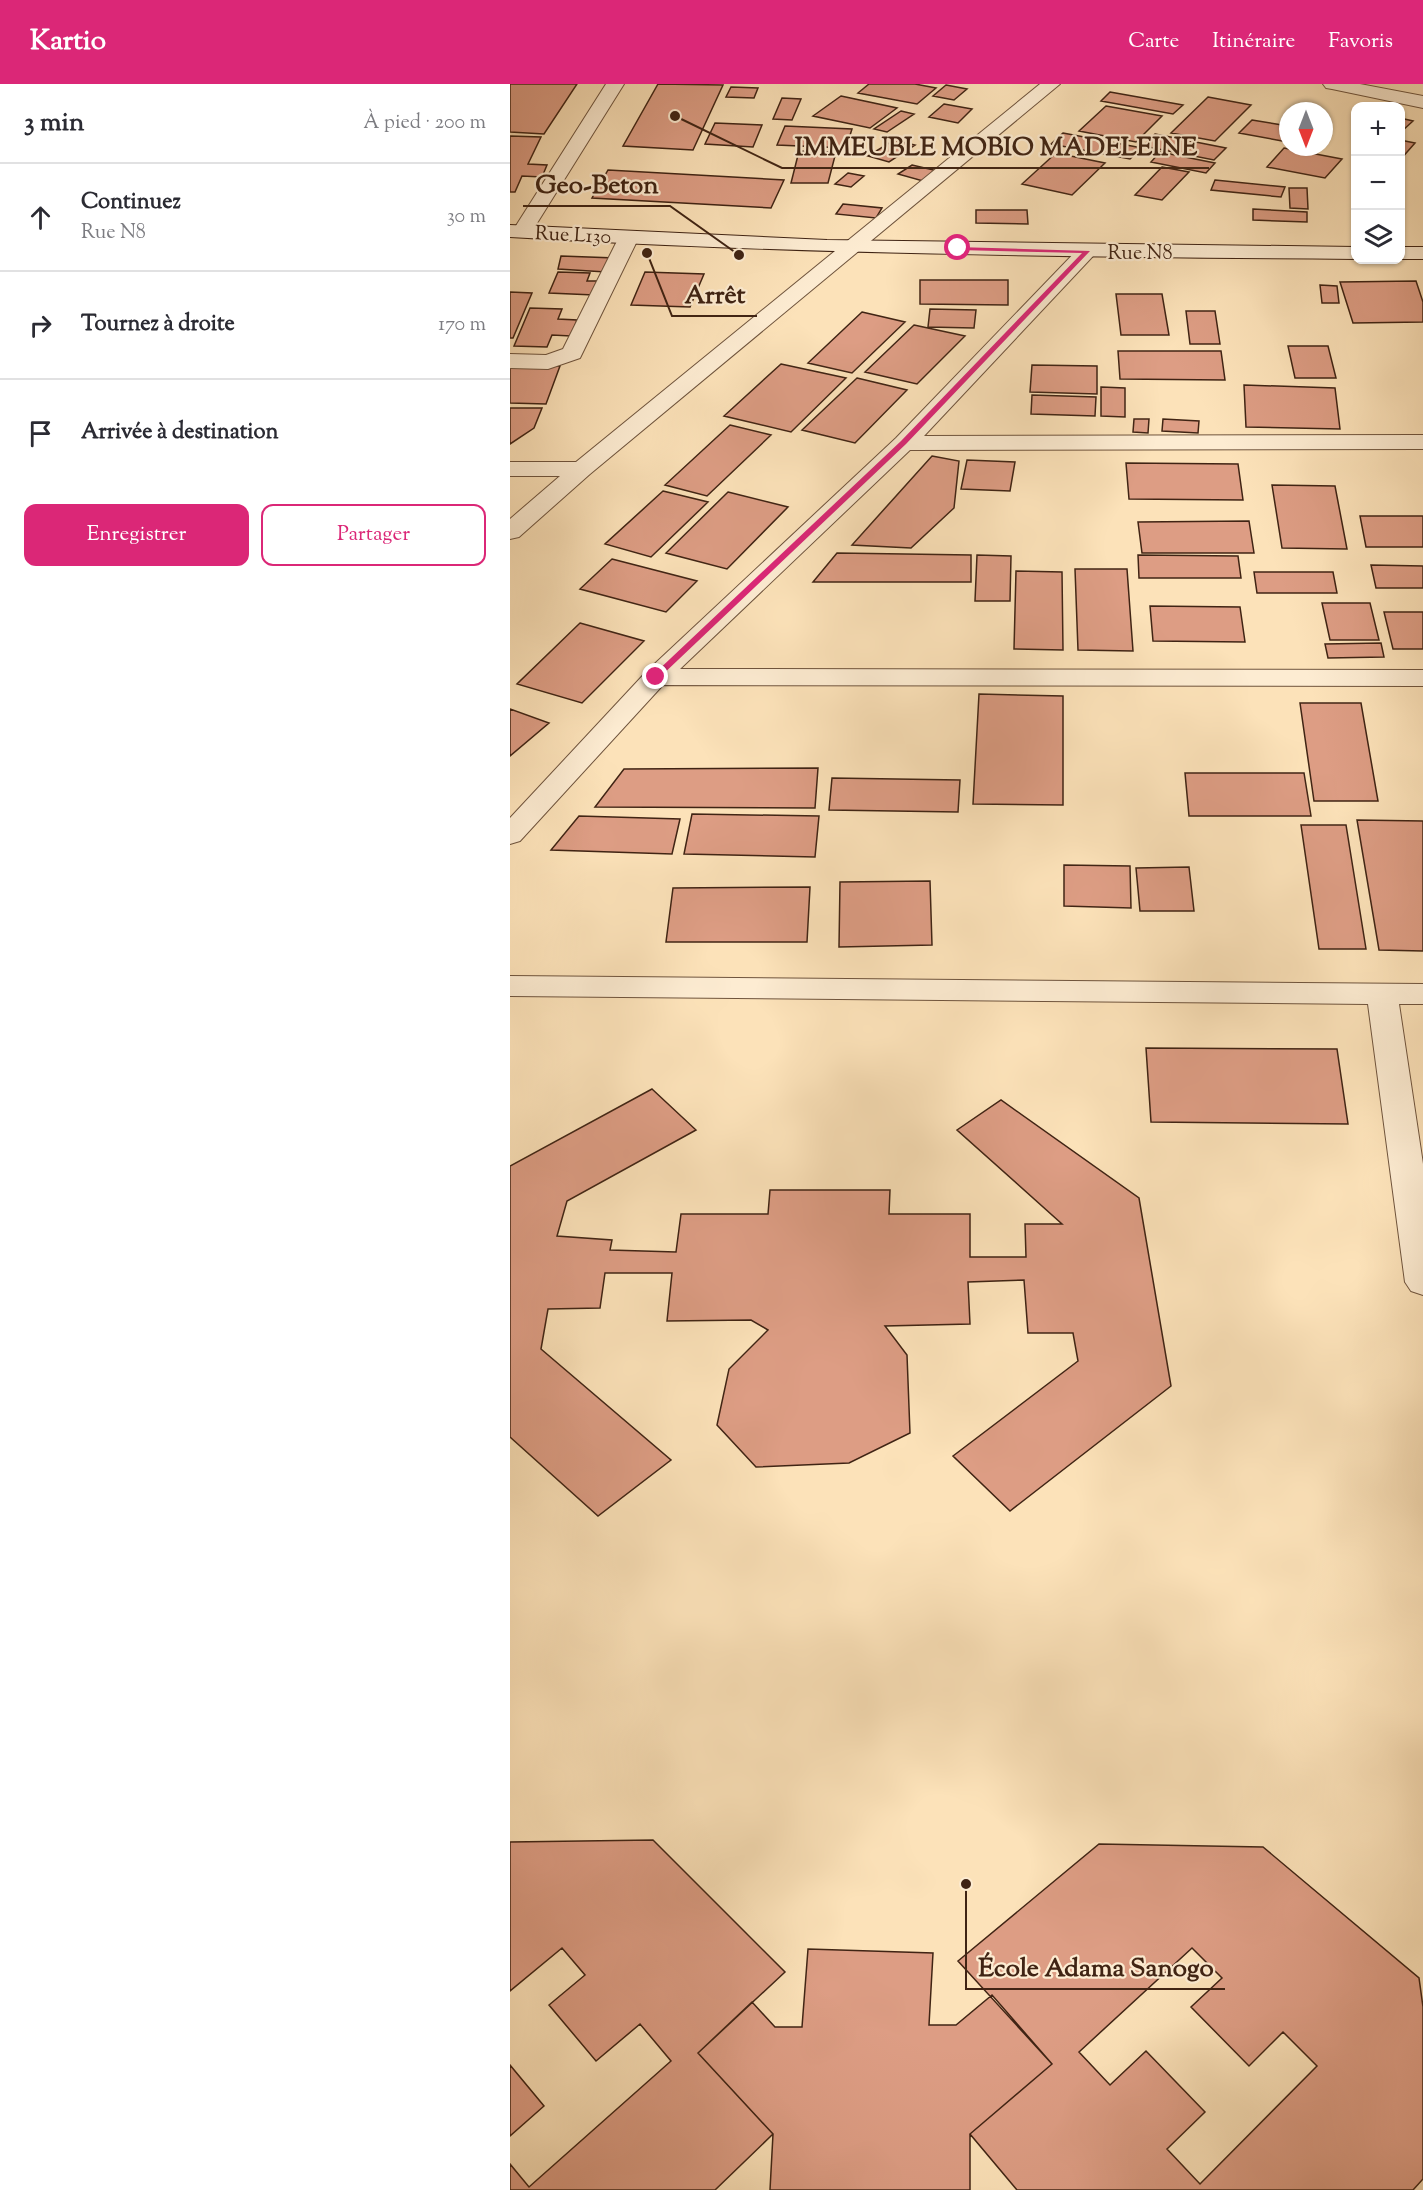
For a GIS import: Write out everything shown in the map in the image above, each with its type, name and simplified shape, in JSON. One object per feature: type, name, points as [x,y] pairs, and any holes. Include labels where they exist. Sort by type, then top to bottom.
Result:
[{"type":"street","points":[[516,232],[615,84]]},
{"type":"street","points":[[510,532],[582,469],[1051,84]]},
{"type":"street","points":[[1332,84],[1423,102]]},
{"type":"street","name":"Rue L130","points":[[516,232],[853,246]]},
{"type":"street","points":[[510,361],[548,362],[572,353],[629,237]]},
{"type":"street","name":"Rue N8","points":[[853,246],[1351,253]]},
{"type":"street","points":[[510,835],[656,677],[904,443],[1087,251]]},
{"type":"street","points":[[1405,253],[1423,253]]},
{"type":"street","points":[[904,443],[1423,442]]},
{"type":"street","points":[[510,469],[582,469]]},
{"type":"street","points":[[656,677],[1423,678]]},
{"type":"street","points":[[510,986],[1423,994]]},
{"type":"street","points":[[1382,993],[1423,1282]]},
{"type":"building","points":[[510,84],[577,84],[544,134],[510,132]]},
{"type":"building","points":[[658,84],[723,85],[693,150],[623,146]]},
{"type":"building","points":[[869,84],[915,84],[936,88],[917,104],[858,93]]},
{"type":"building","points":[[946,85],[967,89],[954,100],[933,96]]},
{"type":"building","points":[[731,87],[758,88],[754,98],[726,97]]},
{"type":"building","points":[[1110,92],[1183,105],[1173,114],[1101,101]]},
{"type":"building","points":[[841,96],[897,108],[870,128],[813,116]]},
{"type":"building","points":[[1208,97],[1251,105],[1215,141],[1171,133]]},
{"type":"building","points":[[782,98],[801,99],[792,120],[773,119]]},
{"type":"building","points":[[944,104],[972,109],[958,123],[929,117]]},
{"type":"building","points":[[1106,106],[1162,116],[1136,142],[1079,131]]},
{"type":"building","points":[[901,111],[914,114],[887,132],[874,129]]},
{"type":"building","points":[[1405,119],[1413,121],[1405,128]]},
{"type":"building","points":[[1252,120],[1279,124],[1279,140],[1239,133]]},
{"type":"building","points":[[715,123],[762,125],[753,147],[705,144]]},
{"type":"building","points":[[785,126],[852,129],[846,148],[777,145]]},
{"type":"building","points":[[1063,133],[1142,148],[1130,159],[1051,144]]},
{"type":"building","points":[[1155,134],[1226,148],[1214,160],[1143,146]]},
{"type":"building","points":[[510,136],[541,137],[528,164],[547,165],[542,177],[522,176],[515,192],[510,192]]},
{"type":"building","points":[[894,140],[915,145],[889,162],[868,156]]},
{"type":"building","points":[[1405,141],[1415,143],[1405,154]]},
{"type":"building","points":[[799,151],[836,152],[828,183],[791,183]]},
{"type":"building","points":[[1160,152],[1215,163],[1206,173],[1151,162]]},
{"type":"building","points":[[1056,153],[1105,163],[1072,195],[1022,184]]},
{"type":"building","points":[[1279,154],[1279,156],[1326,156],[1342,159],[1325,178],[1267,167]]},
{"type":"building","points":[[912,165],[938,171],[923,181],[898,174]]},
{"type":"building","points":[[1162,167],[1189,172],[1162,200],[1135,195]]},
{"type":"building","points":[[608,170],[784,180],[771,208],[592,198]]},
{"type":"building","points":[[848,173],[864,176],[851,187],[835,184]]},
{"type":"building","points":[[1215,180],[1285,187],[1281,197],[1211,190]]},
{"type":"building","points":[[1289,188],[1307,188],[1308,209],[1290,208]]},
{"type":"building","points":[[843,204],[882,208],[876,218],[836,214]]},
{"type":"building","points":[[1253,209],[1307,212],[1307,222],[1253,220]]},
{"type":"building","points":[[976,210],[1027,210],[1028,224],[976,223]]},
{"type":"building","points":[[561,256],[615,258],[606,272],[558,269]]},
{"type":"building","points":[[558,272],[590,273],[587,281],[599,281],[594,295],[549,293]]},
{"type":"building","points":[[645,272],[704,274],[690,307],[631,305]]},
{"type":"building","points":[[920,280],[1008,280],[1008,305],[920,304]]},
{"type":"building","points":[[1416,281],[1423,302],[1423,322],[1353,323],[1340,282]]},
{"type":"building","points":[[1320,285],[1337,286],[1339,303],[1322,303]]},
{"type":"building","points":[[510,292],[532,293],[513,338],[510,338]]},
{"type":"building","points":[[1116,294],[1162,294],[1169,335],[1121,335]]},
{"type":"building","points":[[530,308],[562,309],[558,319],[577,320],[571,336],[552,335],[547,347],[514,346]]},
{"type":"building","points":[[930,309],[976,310],[974,328],[928,327]]},
{"type":"building","points":[[1186,311],[1215,311],[1220,344],[1190,344]]},
{"type":"building","points":[[862,312],[905,322],[852,373],[808,363]]},
{"type":"building","points":[[914,325],[965,336],[917,384],[865,372]]},
{"type":"building","points":[[1288,346],[1328,346],[1336,378],[1295,378]]},
{"type":"building","points":[[1118,351],[1221,351],[1225,380],[1120,379]]},
{"type":"building","points":[[781,364],[846,378],[791,432],[724,416]]},
{"type":"building","points":[[510,365],[560,366],[546,404],[510,403]]},
{"type":"building","points":[[1032,365],[1097,366],[1097,394],[1030,392]]},
{"type":"building","points":[[857,378],[907,390],[855,443],[802,430]]},
{"type":"building","points":[[1244,385],[1335,388],[1340,429],[1246,427]]},
{"type":"building","points":[[1101,387],[1125,388],[1125,417],[1101,416]]},
{"type":"building","points":[[1032,395],[1096,397],[1095,416],[1031,414]]},
{"type":"building","points":[[510,408],[542,408],[534,428],[510,444]]},
{"type":"building","points":[[1134,419],[1149,419],[1148,433],[1133,432]]},
{"type":"building","points":[[1163,419],[1199,421],[1198,433],[1162,431]]},
{"type":"building","points":[[730,425],[771,435],[707,496],[665,485]]},
{"type":"building","points":[[932,456],[959,461],[954,508],[911,548],[852,545]]},
{"type":"building","points":[[967,460],[1015,462],[1010,491],[961,489]]},
{"type":"building","points":[[1126,463],[1238,464],[1243,500],[1129,499]]},
{"type":"building","points":[[1272,485],[1335,486],[1347,549],[1282,548]]},
{"type":"building","points":[[663,491],[708,502],[651,557],[605,544]]},
{"type":"building","points":[[728,492],[788,507],[727,569],[666,553]]},
{"type":"building","points":[[1360,516],[1423,516],[1423,547],[1366,547]]},
{"type":"building","points":[[1249,521],[1254,553],[1142,553],[1138,522]]},
{"type":"building","points":[[837,553],[971,555],[971,582],[813,582]]},
{"type":"building","points":[[977,555],[1011,556],[1010,601],[975,601]]},
{"type":"building","points":[[1138,555],[1238,556],[1241,578],[1139,578]]},
{"type":"building","points":[[612,559],[697,581],[666,612],[580,589]]},
{"type":"building","points":[[1371,565],[1423,566],[1423,588],[1376,588]]},
{"type":"building","points":[[1075,569],[1127,569],[1133,651],[1078,650]]},
{"type":"building","points":[[1016,571],[1062,572],[1063,650],[1014,649]]},
{"type":"building","points":[[1254,572],[1333,572],[1337,593],[1257,593]]},
{"type":"building","points":[[1322,603],[1370,603],[1379,640],[1330,640]]},
{"type":"building","points":[[1150,606],[1240,607],[1245,642],[1153,641]]},
{"type":"building","points":[[1384,612],[1423,612],[1423,649],[1393,649]]},
{"type":"building","points":[[580,623],[644,641],[582,703],[517,684]]},
{"type":"building","points":[[1381,643],[1384,657],[1328,658],[1325,644]]},
{"type":"building","points":[[979,694],[1063,696],[1063,805],[973,804]]},
{"type":"building","points":[[1300,703],[1361,703],[1378,801],[1314,801]]},
{"type":"building","points":[[510,709],[549,723],[510,756]]},
{"type":"building","points":[[818,768],[815,808],[595,807],[624,769]]},
{"type":"building","points":[[1185,773],[1304,773],[1311,816],[1189,816]]},
{"type":"building","points":[[832,778],[960,780],[958,812],[829,810]]},
{"type":"building","points":[[692,814],[819,816],[815,857],[684,854]]},
{"type":"building","points":[[579,816],[680,819],[672,854],[551,850]]},
{"type":"building","points":[[1357,820],[1423,821],[1423,951],[1379,950]]},
{"type":"building","points":[[1301,825],[1346,825],[1366,949],[1319,949]]},
{"type":"building","points":[[1064,865],[1130,866],[1131,908],[1064,906]]},
{"type":"building","points":[[1189,867],[1194,911],[1140,911],[1136,868]]},
{"type":"building","points":[[930,881],[932,945],[839,947],[840,882]]},
{"type":"building","points":[[810,887],[807,942],[666,942],[673,888]]},
{"type":"building","points":[[1146,1048],[1337,1049],[1348,1124],[1151,1122]]},
{"type":"building","points":[[652,1089],[696,1130],[567,1201],[557,1236],[612,1240],[610,1250],[676,1252],[681,1214],[768,1214],[770,1190],[890,1190],[889,1214],[970,1214],[970,1257],[1026,1257],[1025,1224],[1062,1224],[957,1130],[1001,1100],[1139,1198],[1171,1386],[1010,1511],[953,1456],[1078,1361],[1073,1333],[1028,1333],[1024,1280],[968,1282],[970,1324],[885,1326],[907,1355],[910,1433],[849,1463],[756,1467],[717,1425],[729,1369],[768,1330],[751,1320],[667,1321],[672,1273],[605,1273],[600,1308],[548,1309],[541,1349],[671,1460],[598,1516],[510,1437],[510,1166]]},
{"type":"building","points":[[653,1840],[785,1972],[698,2053],[773,2134],[715,2190],[510,2190],[510,2164],[529,2187],[671,2061],[640,2024],[596,2061],[549,2005],[585,1975],[562,1948],[510,1991],[510,1842]]},
{"type":"building","points":[[1099,1844],[1263,1847],[1419,1978],[1423,2007],[1423,2179],[1413,2190],[1017,2190],[970,2134],[1052,2064],[958,1961]],"holes":[[[1192,1948],[1222,1978],[1191,2007],[1249,2066],[1283,2032],[1317,2066],[1200,2184],[1167,2149],[1205,2112],[1146,2051],[1110,2085],[1079,2052]]]},
{"type":"building","points":[[808,1949],[933,1953],[929,2025],[956,2025],[992,1995],[1052,2064],[970,2134],[970,2190],[770,2190],[773,2134],[698,2053],[752,2002],[775,2027],[802,2027]]},
{"type":"building","points":[[510,2065],[544,2106],[510,2136]]},
{"type":"place","name":"IMMEUBLE MOBIO MADELEINE","points":[[675,116]]},
{"type":"place","name":"Arrêt","points":[[647,253]]},
{"type":"place","name":"Geo-Beton","points":[[739,255]]},
{"type":"place","name":"École Adama Sanogo","points":[[966,1884]]},
{"type":"route","points":[[656,677],[904,443],[1087,251],[958,248]]}]
